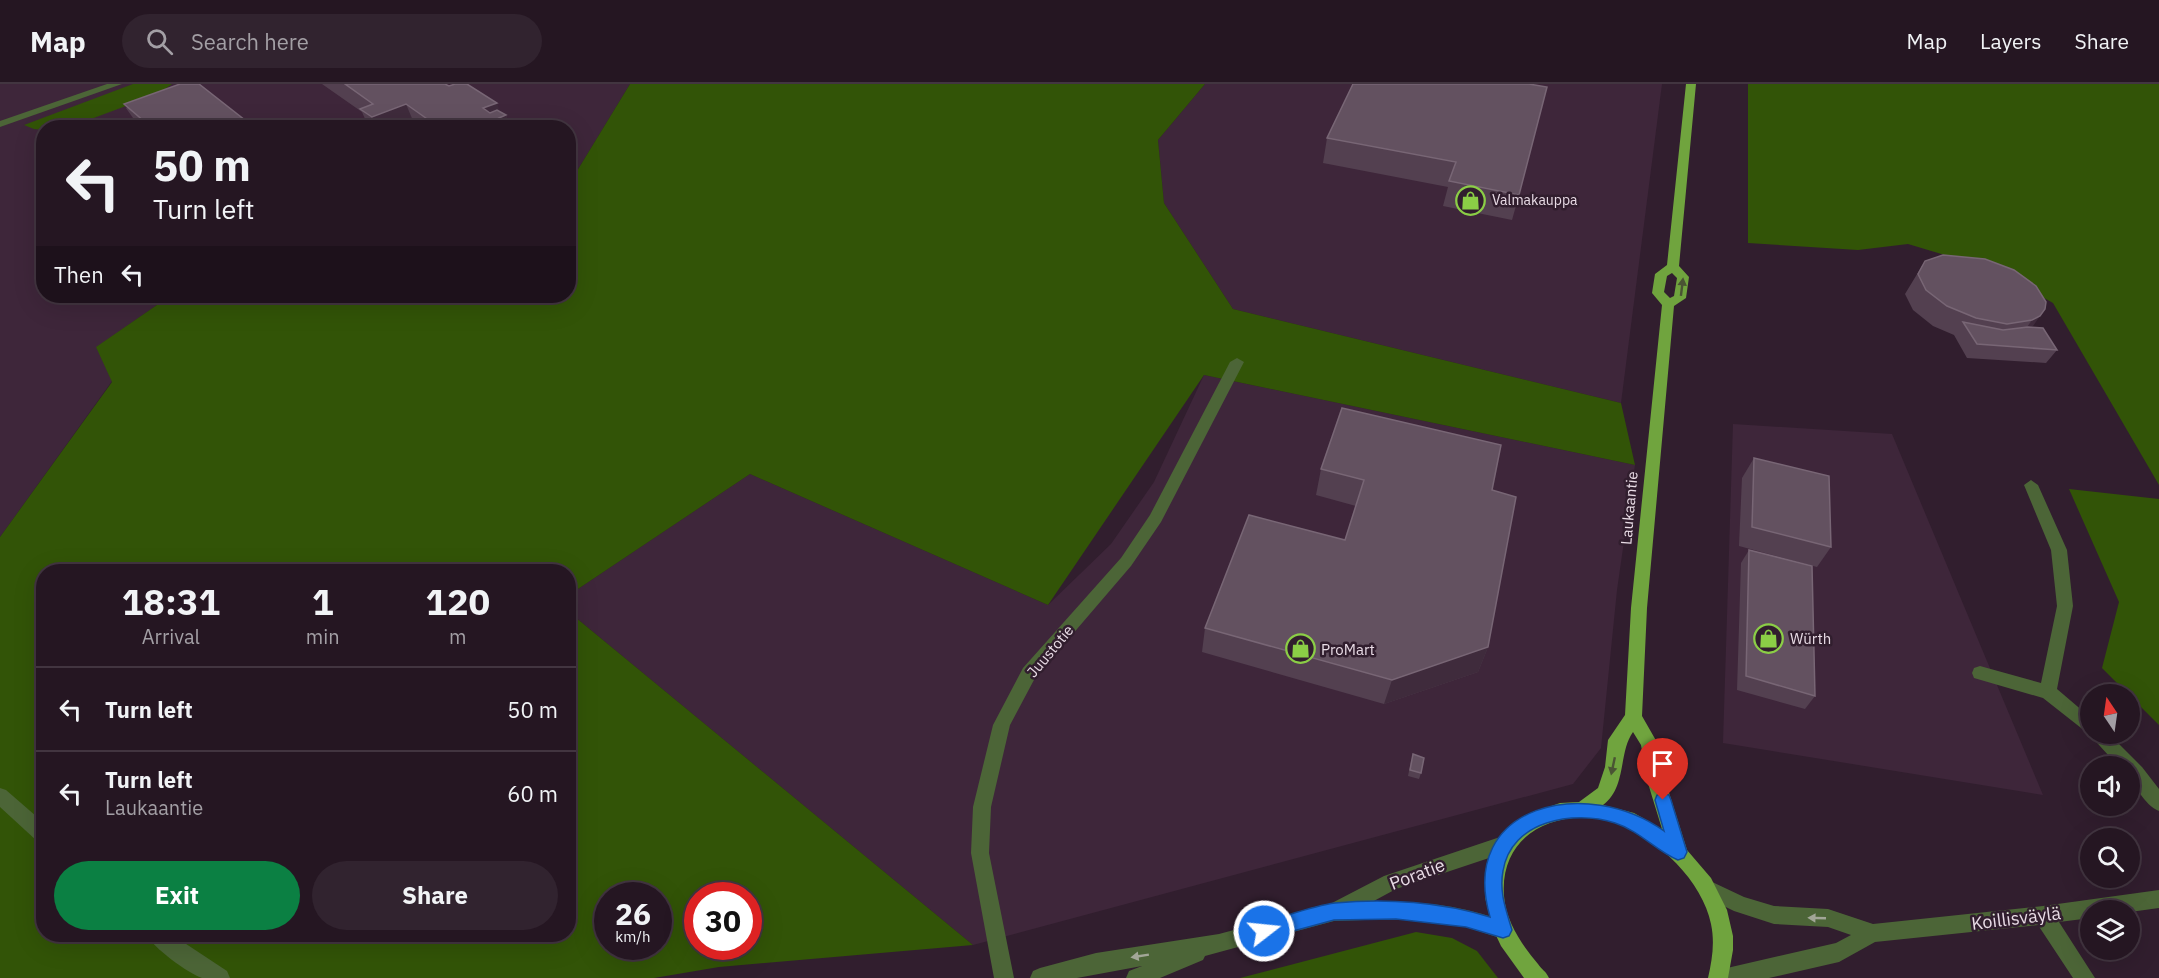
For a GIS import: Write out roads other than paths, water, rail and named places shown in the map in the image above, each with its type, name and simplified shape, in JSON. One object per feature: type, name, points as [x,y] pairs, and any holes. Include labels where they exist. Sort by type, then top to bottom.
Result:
[{"type":"main road","name":"Laukaantie","points":[[1673,267],[1691,84]]},
{"type":"main road","name":"Laukaantie","points":[[1668,304],[1680,298],[1683,277],[1673,267]]},
{"type":"main road","name":"Laukaantie","points":[[1634,717],[1639,608],[1668,304],[1658,293],[1661,274],[1673,267]]},
{"type":"main road","points":[[1584,809],[1605,793],[1614,767],[1617,740],[1634,717],[1649,744],[1656,780],[1678,852]]},
{"type":"main road","points":[[1535,976],[1503,930],[1494,899],[1494,870],[1503,845],[1523,825],[1551,812],[1584,809],[1617,816],[1649,830],[1678,852],[1708,889],[1719,912],[1725,936],[1724,959],[1718,978]]},
{"type":"street","points":[[0,124],[117,84]]},
{"type":"street","name":"Juustotie","points":[[1004,978],[980,853],[982,807],[1002,725],[1029,673],[1126,562],[1156,518],[1237,362]]},
{"type":"street","points":[[2031,485],[2059,550],[2065,606],[2048,692]]},
{"type":"street","points":[[1980,673],[2048,692],[2080,719]]},
{"type":"street","points":[[2108,744],[2136,773],[2159,803]]},
{"type":"street","points":[[0,796],[36,827]]},
{"type":"street","name":"Poratie","points":[[1040,978],[1096,963],[1218,944],[1334,912],[1391,882],[1503,845]]},
{"type":"street","name":"Koillisväylä","points":[[1708,889],[1741,905],[1774,915],[1828,918],[1873,933]]},
{"type":"street","name":"Koillisväylä","points":[[1727,978],[1839,952],[1873,933],[2043,915],[2159,899]]},
{"type":"street","name":"Poratie","points":[[1334,912],[1396,910],[1443,914],[1466,918],[1503,930]]},
{"type":"street","points":[[2043,915],[2085,978]]},
{"type":"street","points":[[165,942],[220,978]]},
{"type":"street","name":"Poratie","points":[[1136,978],[1218,944]]},
{"type":"place","name":"Valmakauppa","points":[[1471,200]]},
{"type":"place","name":"Würth","points":[[1769,638]]},
{"type":"place","name":"ProMart","points":[[1300,649]]}]
